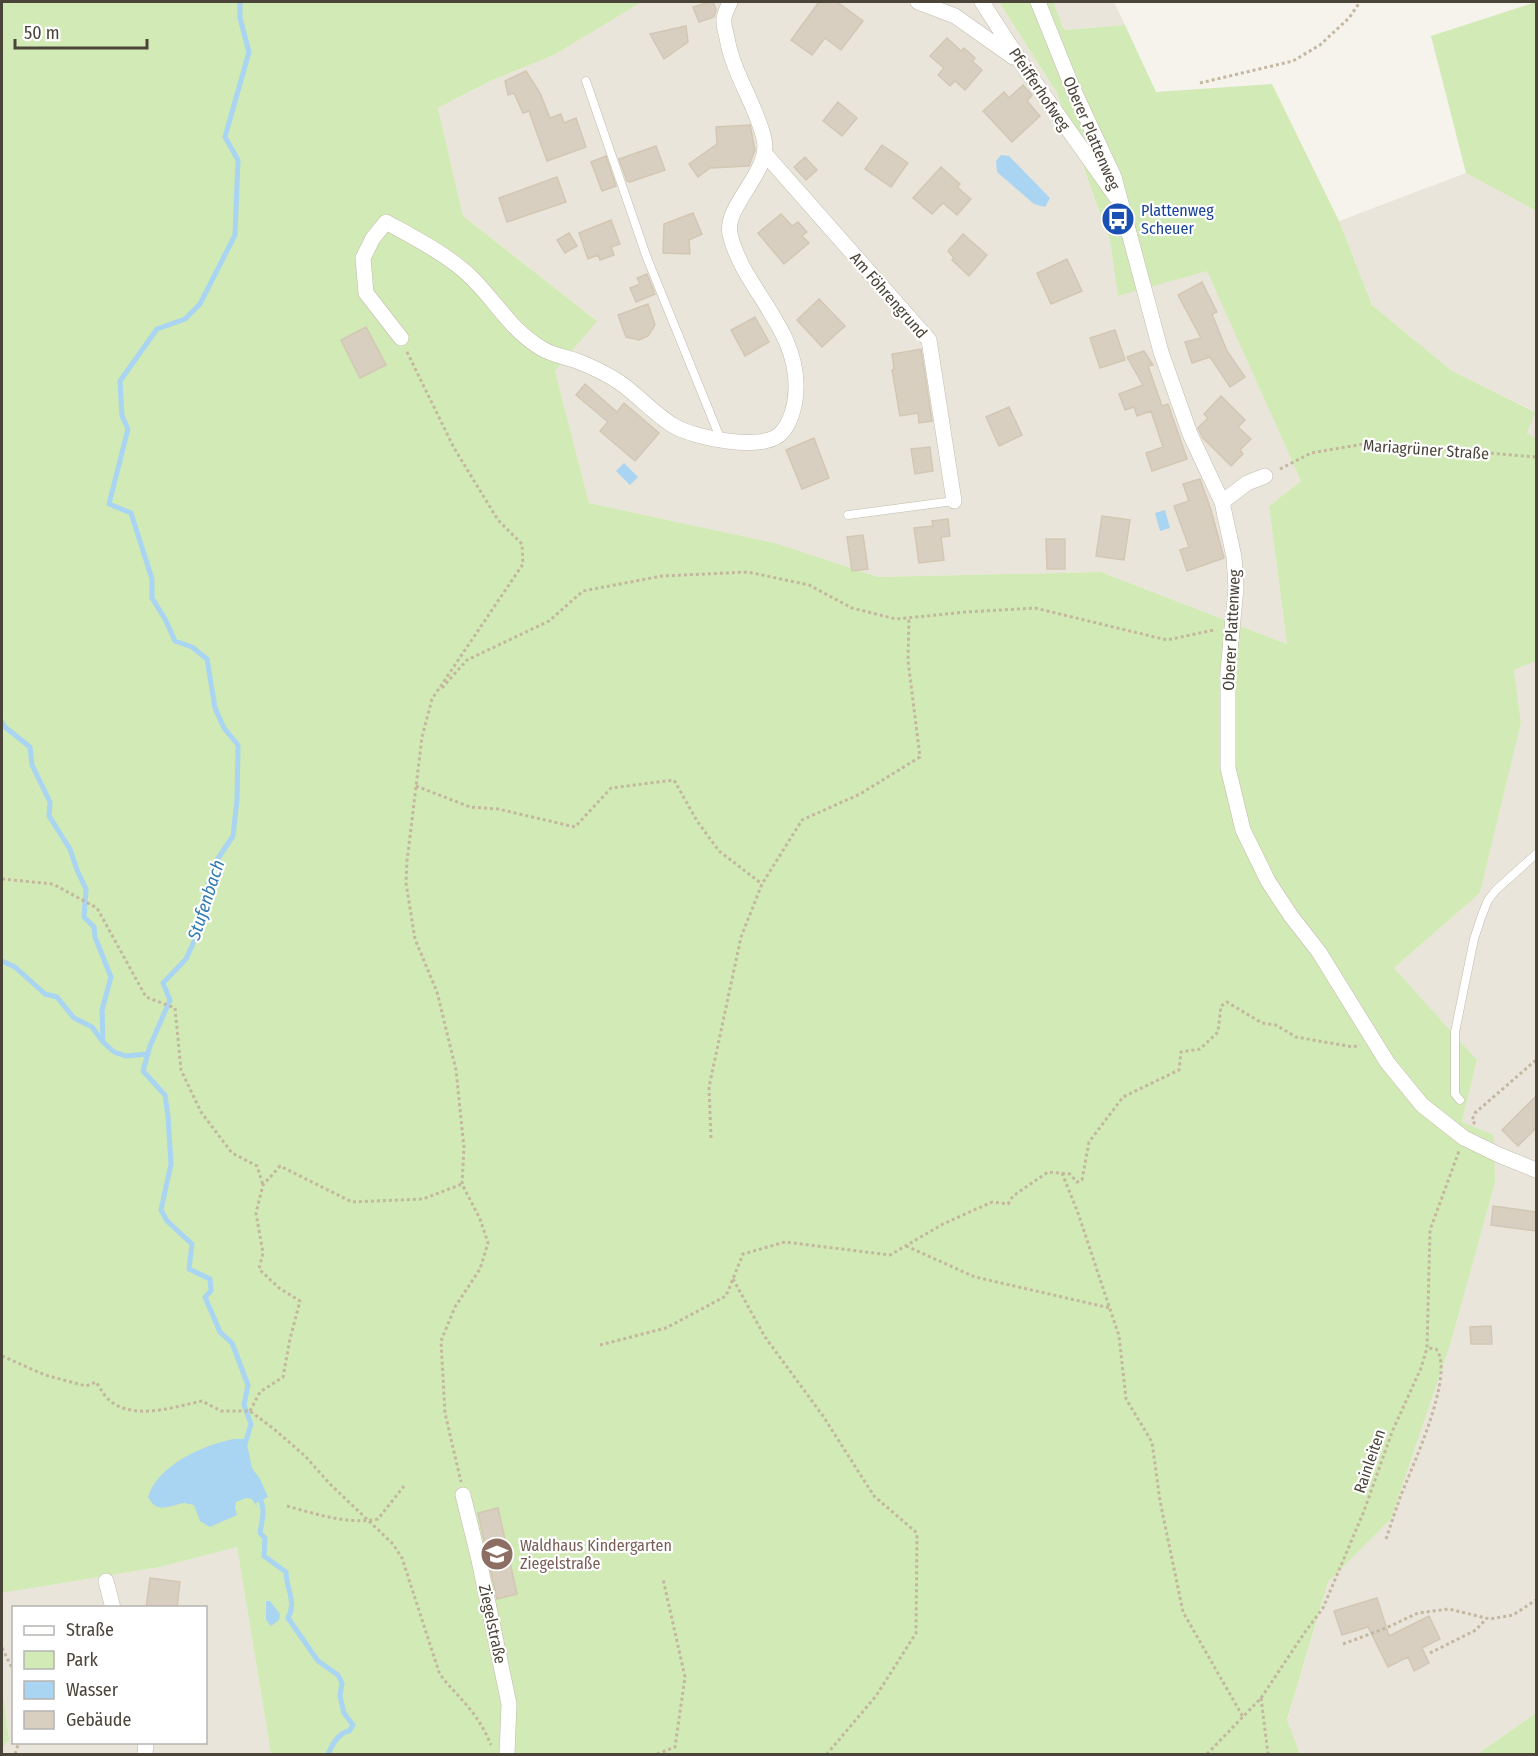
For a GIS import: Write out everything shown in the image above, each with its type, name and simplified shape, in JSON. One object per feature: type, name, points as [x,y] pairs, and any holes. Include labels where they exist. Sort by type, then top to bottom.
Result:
[{"type":"street","name":"Am Föhrengrund","points":[[730,2],[723,18],[729,52],[764,139],[766,155],[929,340],[954,501]]},
{"type":"street","points":[[918,2],[955,16],[1022,64]]},
{"type":"street","name":"Pfeifferhofweg","points":[[982,2],[1022,64],[1121,204]]},
{"type":"street","name":"Oberer Plattenweg","points":[[1038,2],[1073,89],[1114,177],[1161,352],[1190,434],[1222,502],[1234,557],[1236,588],[1228,671],[1228,768],[1243,830],[1268,881],[1319,952],[1387,1062],[1422,1105],[1464,1138],[1536,1170]]},
{"type":"street","points":[[401,338],[366,293],[363,258],[373,238],[386,222],[432,248],[471,277],[515,329],[542,349],[579,362],[619,382],[676,428],[721,440],[747,443],[776,437],[785,430],[794,406],[796,386],[791,352],[736,252],[729,230],[736,208],[766,155]]},
{"type":"street","points":[[1222,502],[1247,483],[1265,476]]},
{"type":"street","name":"Ziegelstraße","points":[[463,1495],[509,1704],[507,1755]]},
{"type":"street","points":[[106,1581],[112,1606]]},
{"type":"lane","points":[[586,81],[647,258],[721,440]]},
{"type":"lane","points":[[848,514],[954,501]]},
{"type":"lane","points":[[1460,1100],[1455,1094],[1455,1032],[1474,939],[1488,900],[1536,854]]},
{"type":"path","points":[[1200,83],[1293,61],[1320,45],[1349,18],[1360,2]]},
{"type":"path","points":[[401,338],[460,458],[498,520],[522,544],[523,564],[432,699],[422,736],[406,883],[415,939],[437,992],[456,1070],[464,1148],[462,1184],[480,1219],[488,1243],[480,1269],[455,1307],[441,1341],[445,1413],[463,1495]]},
{"type":"path","name":"Mariagrüner Straße","points":[[1265,476],[1311,453],[1369,443],[1536,457]]},
{"type":"path","points":[[432,699],[467,660],[549,621],[583,591],[662,576],[748,572],[809,585],[852,608],[896,619],[1035,608],[1167,640],[1214,630],[1216,640]]},
{"type":"path","points":[[711,1138],[709,1086],[741,937],[762,884],[802,820],[860,794],[920,757],[908,661],[909,618]]},
{"type":"path","points":[[416,786],[470,807],[498,809],[575,827],[610,788],[674,780],[697,821],[719,851],[762,884]]},
{"type":"path","points":[[2,879],[53,884],[97,908],[146,997],[175,1008],[181,1070],[201,1112],[232,1153],[257,1166],[263,1185]]},
{"type":"path","points":[[600,1345],[666,1328],[726,1296],[743,1254],[784,1242],[890,1255],[943,1224],[992,1202],[1008,1204],[1013,1196],[1048,1172],[1070,1174],[1077,1182],[1082,1180],[1089,1142],[1123,1097],[1179,1070],[1181,1052],[1200,1049],[1218,1032],[1221,1006],[1227,1002],[1263,1023],[1276,1025],[1296,1037],[1353,1047],[1373,1040]]},
{"type":"path","points":[[1476,1126],[1472,1120],[1475,1113],[1536,1060]]},
{"type":"path","name":"Rainleiten","points":[[1207,1755],[1261,1698],[1323,1608],[1364,1511],[1392,1432],[1421,1368],[1427,1348],[1430,1230],[1464,1138]]},
{"type":"path","points":[[250,1411],[260,1392],[283,1377],[300,1301],[279,1288],[259,1269],[263,1253],[256,1213],[263,1185],[280,1166],[352,1202],[423,1199],[462,1184]]},
{"type":"path","points":[[1062,1173],[1078,1213],[1119,1336],[1126,1400],[1152,1442],[1160,1501],[1184,1612],[1242,1717]]},
{"type":"path","points":[[906,1246],[975,1276],[1110,1308]]},
{"type":"path","points":[[733,1279],[765,1337],[823,1416],[874,1496],[917,1533],[916,1633],[876,1696],[827,1755]]},
{"type":"path","points":[[1386,1539],[1401,1495],[1424,1442],[1440,1382],[1441,1355],[1436,1349],[1427,1348]]},
{"type":"path","points":[[2,1356],[45,1375],[86,1386],[96,1382],[107,1399],[129,1411],[167,1409],[202,1401],[221,1411],[250,1411],[274,1429],[306,1456],[330,1484],[393,1544],[402,1558],[439,1672],[483,1726],[495,1755]]},
{"type":"path","points":[[287,1506],[337,1519],[369,1521],[378,1519],[404,1486]]},
{"type":"path","points":[[657,1755],[675,1747],[685,1677],[663,1578]]},
{"type":"path","points":[[1344,1644],[1418,1613],[1449,1609],[1486,1618],[1512,1615],[1536,1600]]},
{"type":"path","points":[[1430,1653],[1476,1630],[1486,1618]]},
{"type":"path","points":[[2,1648],[12,1668]]},
{"type":"path","points":[[1261,1698],[1268,1755]]},
{"type":"shaded area","points":[[642,2],[999,2],[1057,93],[1110,241],[1118,296],[1207,270],[1301,481],[1269,506],[1287,644],[1101,572],[878,577],[775,543],[589,503],[555,371],[596,320],[463,216],[438,108],[490,81],[554,55]]},
{"type":"shaded area","points":[[1053,2],[1114,2],[1125,25],[1063,30]]},
{"type":"shaded area","points":[[1466,173],[1536,211],[1536,438],[1527,434],[1534,411],[1452,371],[1372,305],[1339,221]]},
{"type":"shaded area","points":[[1536,661],[1536,1713],[1477,1754],[1300,1754],[1287,1721],[1328,1582],[1391,1519],[1451,1342],[1495,1183],[1462,1122],[1477,1060],[1394,968],[1480,893],[1521,723],[1514,670]]},
{"type":"shaded area","points":[[237,1547],[271,1754],[2,1754],[2,1748],[9,1739],[2,1685],[2,1593],[160,1567]]},
{"type":"green space","points":[[2,2],[642,2],[554,55],[490,81],[438,108],[463,216],[597,321],[555,371],[589,503],[775,543],[878,577],[1101,572],[1287,644],[1269,506],[1301,481],[1207,271],[1118,296],[1110,241],[1057,93],[999,2],[1053,2],[1064,30],[1125,25],[1156,92],[1272,84],[1339,221],[1372,305],[1452,371],[1535,412],[1527,433],[1536,438],[1536,661],[1514,670],[1521,723],[1480,893],[1394,968],[1477,1060],[1462,1122],[1494,1135],[1495,1183],[1451,1342],[1391,1519],[1328,1582],[1287,1720],[1300,1754],[271,1754],[237,1547],[160,1567],[2,1593]]},
{"type":"green space","points":[[1536,2],[1536,211],[1466,173],[1431,36]]},
{"type":"green space","points":[[2,1685],[9,1740],[2,1748]]},
{"type":"green space","points":[[1536,1713],[1536,1754],[1477,1754]]},
{"type":"water","points":[[1001,155],[1009,156],[1050,198],[1045,207],[1034,204],[997,172],[996,161]]},
{"type":"water","points":[[624,463],[638,477],[630,485],[616,471]]},
{"type":"water","points":[[1165,510],[1170,528],[1160,531],[1155,513]]},
{"type":"water","points":[[234,1439],[246,1439],[252,1468],[268,1497],[256,1503],[257,1507],[252,1499],[246,1498],[236,1502],[237,1515],[210,1527],[200,1521],[194,1505],[184,1503],[164,1508],[152,1503],[148,1497],[153,1486],[171,1466],[209,1446]]},
{"type":"water","points":[[266,1601],[270,1601],[280,1614],[279,1620],[271,1626],[266,1620]]},
{"type":"building","points":[[713,2],[716,10],[714,17],[699,22],[693,7]]},
{"type":"building","points":[[819,2],[837,2],[863,21],[841,50],[825,38],[812,55],[791,40]]},
{"type":"building","points":[[686,26],[688,42],[664,59],[650,34]]},
{"type":"building","points":[[947,38],[961,51],[964,48],[975,58],[972,61],[982,70],[965,90],[955,81],[950,86],[938,75],[944,68],[930,56]]},
{"type":"building","points":[[526,71],[540,93],[550,118],[561,114],[564,123],[576,118],[586,147],[547,161],[529,111],[523,113],[514,93],[508,95],[505,81]]},
{"type":"building","points":[[1023,85],[1032,95],[1027,101],[1040,116],[1012,142],[983,111],[1004,92],[1009,98]]},
{"type":"building","points":[[838,102],[857,118],[842,136],[823,121]]},
{"type":"building","points":[[750,125],[755,150],[749,166],[710,168],[698,177],[689,164],[717,144],[716,127]]},
{"type":"building","points":[[882,145],[908,163],[891,187],[865,169]]},
{"type":"building","points":[[656,146],[665,170],[627,181],[619,159]]},
{"type":"building","points":[[606,156],[616,186],[602,191],[591,162]]},
{"type":"building","points":[[805,157],[817,170],[806,180],[794,167]]},
{"type":"building","points":[[941,167],[960,184],[957,187],[971,199],[957,215],[943,203],[932,214],[913,198]]},
{"type":"building","points":[[557,177],[566,202],[507,222],[499,198]]},
{"type":"building","points":[[693,213],[702,234],[689,240],[690,254],[663,253],[664,224]]},
{"type":"building","points":[[781,214],[792,226],[798,222],[807,232],[802,236],[809,243],[784,264],[758,233]]},
{"type":"building","points":[[611,220],[620,244],[611,247],[614,255],[600,260],[598,255],[588,259],[579,233]]},
{"type":"building","points":[[569,233],[577,246],[565,253],[557,240]]},
{"type":"building","points":[[963,234],[987,255],[969,276],[952,260],[954,258],[948,251]]},
{"type":"building","points":[[1067,259],[1082,291],[1051,304],[1037,273]]},
{"type":"building","points":[[647,274],[655,294],[636,302],[630,288],[640,284],[637,278]]},
{"type":"building","points":[[1202,282],[1217,312],[1212,314],[1227,351],[1245,377],[1230,387],[1210,357],[1192,363],[1185,342],[1201,338],[1178,295]]},
{"type":"building","points":[[819,299],[845,326],[822,347],[797,320]]},
{"type":"building","points":[[648,304],[655,325],[648,336],[639,340],[626,337],[618,315]]},
{"type":"building","points":[[755,317],[769,342],[745,356],[731,330]]},
{"type":"building","points":[[366,327],[386,365],[360,378],[341,340]]},
{"type":"building","points":[[1115,330],[1125,360],[1100,368],[1090,338]]},
{"type":"building","points":[[921,349],[932,421],[919,423],[918,413],[900,416],[892,370],[894,369],[892,354]]},
{"type":"building","points":[[1144,351],[1153,365],[1148,366],[1162,406],[1168,404],[1187,459],[1152,471],[1146,453],[1163,447],[1151,411],[1137,416],[1134,407],[1125,410],[1119,394],[1143,385],[1127,357]]},
{"type":"building","points":[[585,384],[617,412],[624,403],[659,433],[635,461],[600,431],[608,422],[576,395]]},
{"type":"building","points":[[1221,396],[1245,420],[1238,427],[1251,439],[1240,450],[1243,454],[1231,466],[1203,438],[1198,428],[1208,418],[1204,414]]},
{"type":"building","points":[[1009,407],[1022,435],[999,446],[986,417]]},
{"type":"building","points":[[814,438],[829,478],[802,489],[786,450]]},
{"type":"building","points":[[930,447],[933,471],[915,474],[911,449]]},
{"type":"building","points":[[1200,479],[1224,558],[1187,571],[1180,550],[1189,547],[1174,506],[1189,501],[1183,484]]},
{"type":"building","points":[[1102,516],[1130,520],[1124,560],[1096,556]]},
{"type":"building","points":[[948,519],[950,536],[941,537],[944,560],[919,563],[914,528],[933,526],[932,521]]},
{"type":"building","points":[[863,535],[868,569],[852,571],[847,537]]},
{"type":"building","points":[[1046,539],[1065,539],[1065,569],[1047,569]]},
{"type":"building","points":[[1536,1096],[1536,1128],[1518,1146],[1502,1130]]},
{"type":"building","points":[[1493,1206],[1536,1212],[1536,1231],[1491,1225]]},
{"type":"building","points":[[1491,1326],[1492,1344],[1471,1344],[1470,1327]]},
{"type":"building","name":"Waldhaus Kindergarten Ziegelstraße","points":[[498,1508],[517,1594],[497,1599],[478,1513]]},
{"type":"building","points":[[150,1578],[180,1582],[177,1606],[146,1606]]},
{"type":"building","points":[[1377,1598],[1389,1636],[1429,1616],[1440,1639],[1422,1648],[1429,1663],[1414,1671],[1408,1657],[1388,1667],[1368,1627],[1342,1635],[1334,1611]]},
{"type":"waterway","name":"Stufenbach","points":[[240,2],[240,18],[249,52],[225,137],[238,160],[235,235],[200,304],[185,319],[157,329],[120,381],[122,416],[128,429],[109,504],[131,513],[152,579],[152,598],[175,641],[192,647],[207,659],[215,708],[224,728],[238,745],[237,800],[233,836],[215,863],[208,884],[202,924],[186,959],[163,983],[170,1000],[150,1046],[143,1071],[165,1095],[168,1116],[171,1164],[161,1210],[167,1221],[192,1244],[189,1269],[210,1279],[211,1291],[205,1297],[220,1332],[232,1343],[248,1385],[244,1405],[251,1424],[245,1444]]},
{"type":"waterway","points":[[2,722],[30,747],[32,765],[50,802],[49,816],[70,849],[86,889],[84,917],[94,927],[95,937],[111,977],[102,1010],[103,1042]]},
{"type":"waterway","points":[[2,961],[15,967],[45,994],[57,997],[74,1018],[92,1027],[114,1052],[126,1056],[148,1054]]},
{"type":"waterway","name":"Stufenbach","points":[[257,1495],[263,1508],[260,1533],[265,1538],[264,1556],[286,1572],[291,1600],[288,1618],[318,1661],[338,1675],[342,1683],[340,1696],[344,1713],[353,1725],[349,1731],[336,1740],[328,1754]]},
{"type":"place","name":"Plattenweg Scheuer","points":[[1118,219]]},
{"type":"place","name":"Waldhaus Kindergarten Ziegelstraße","points":[[497,1554]]}]
